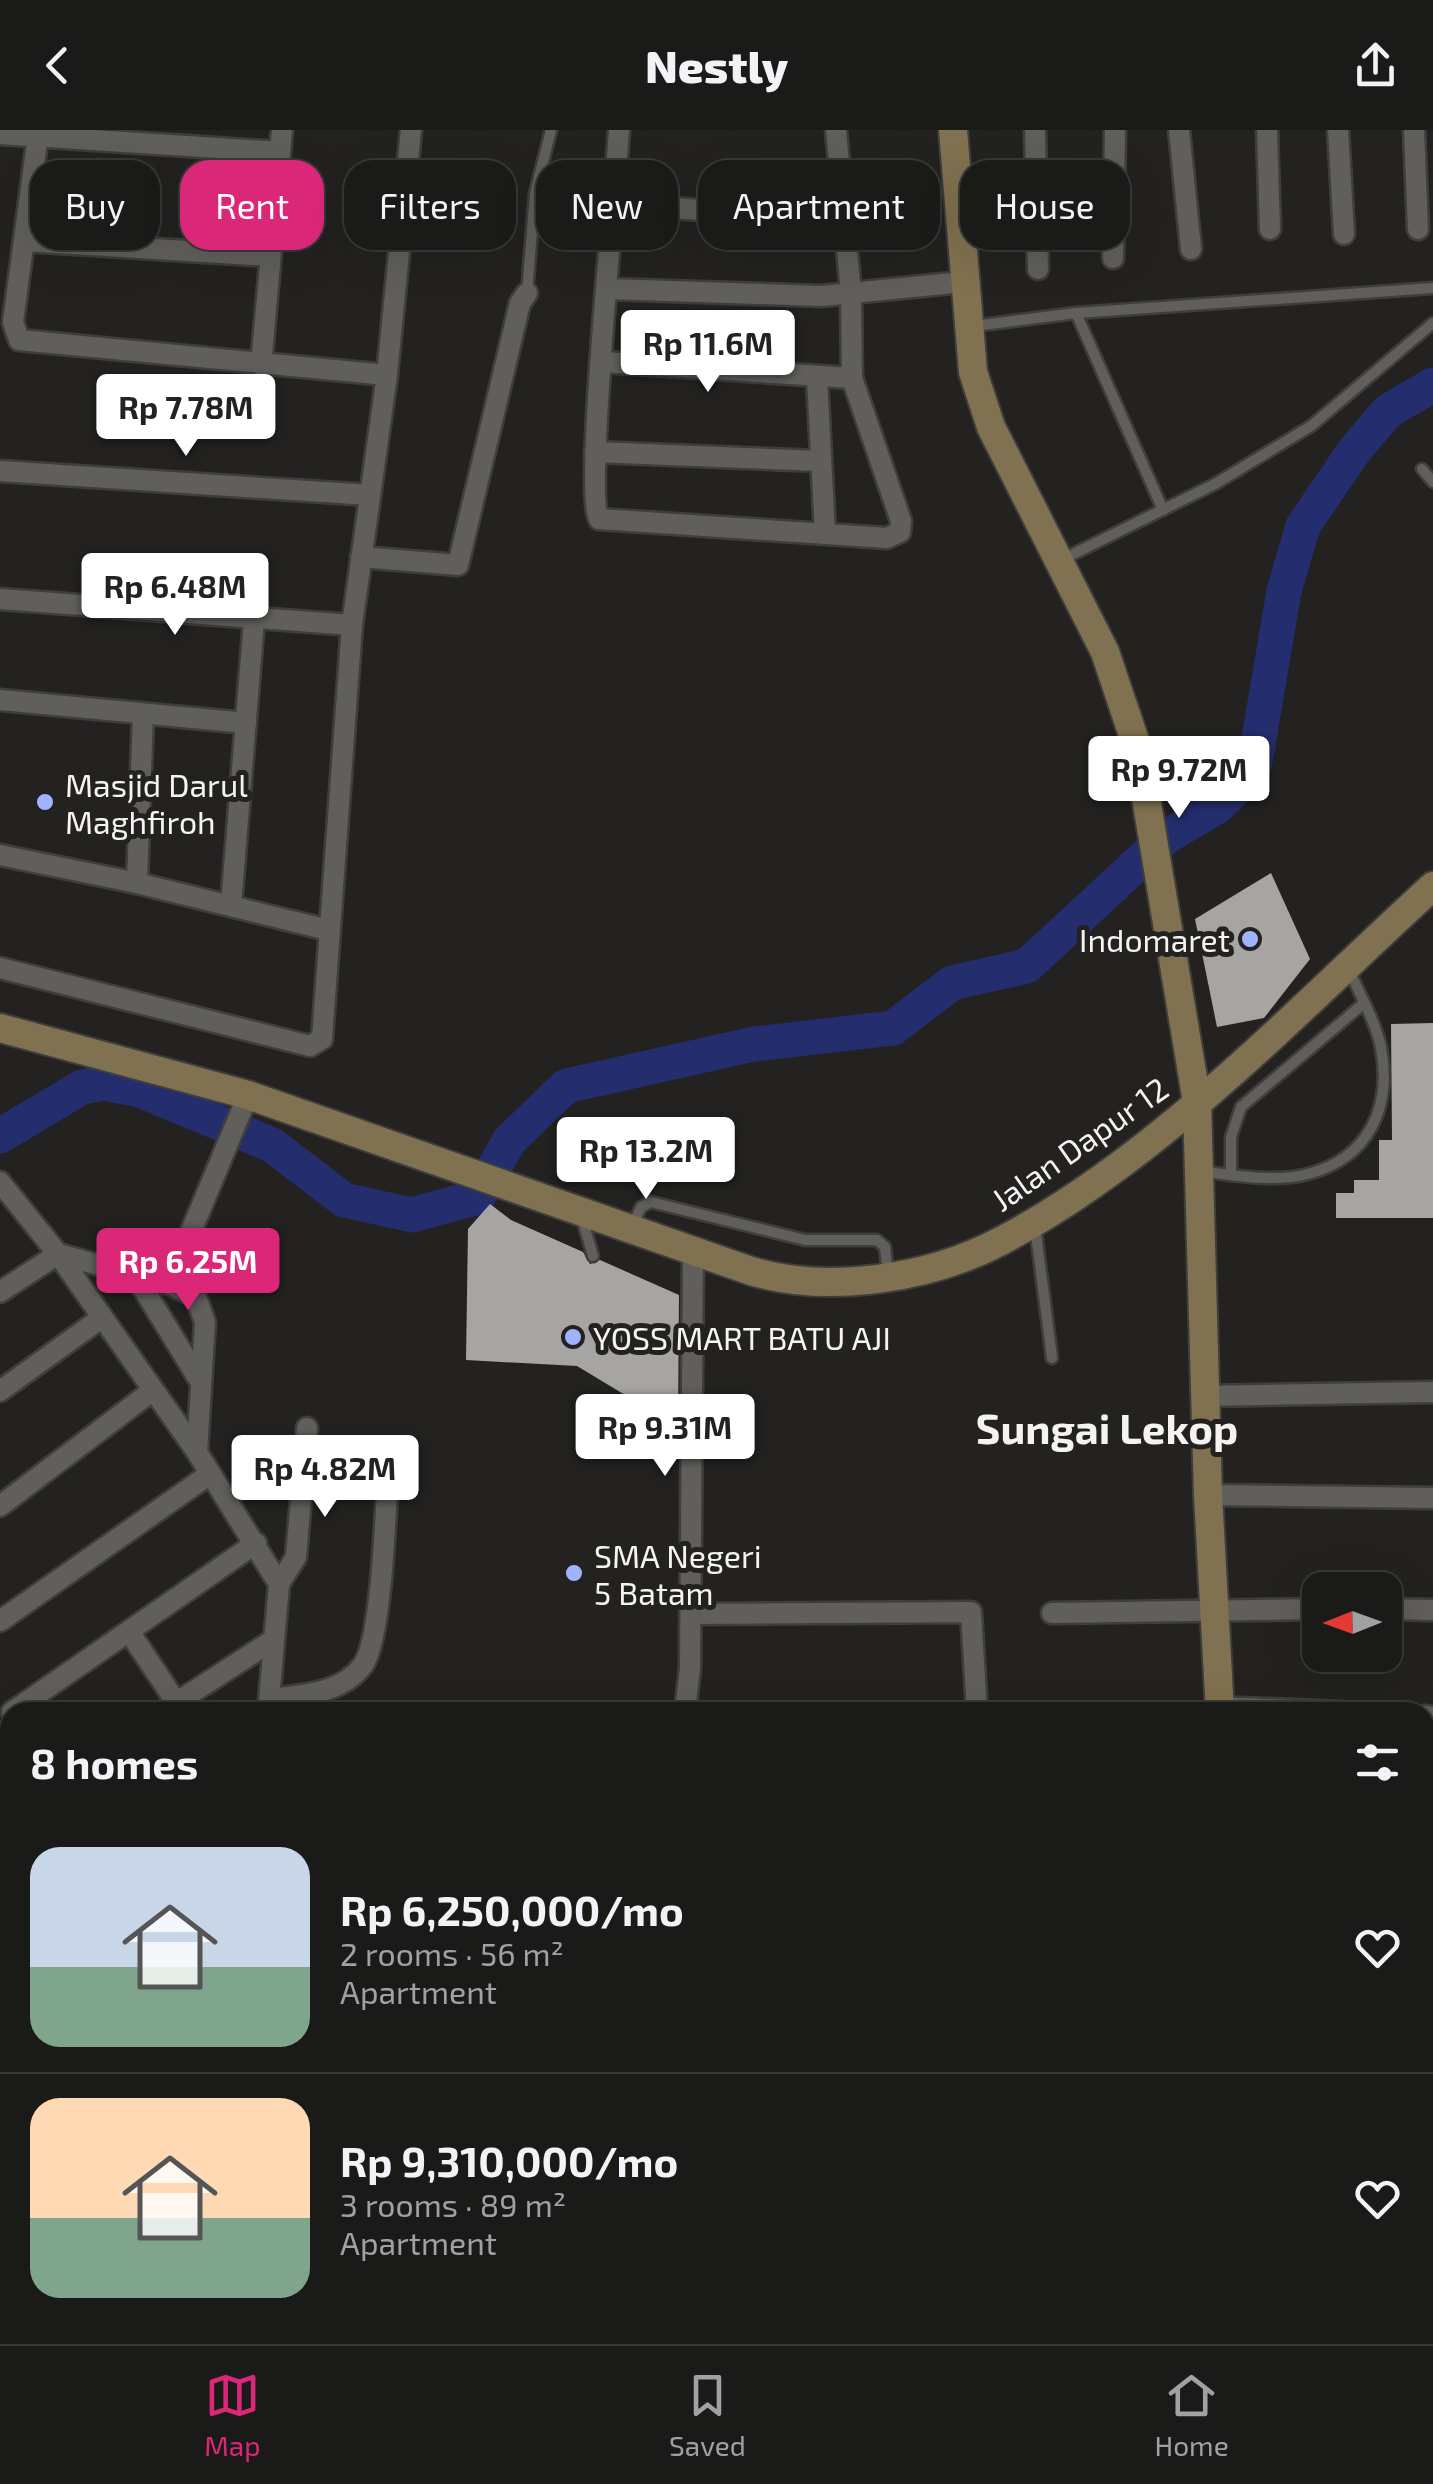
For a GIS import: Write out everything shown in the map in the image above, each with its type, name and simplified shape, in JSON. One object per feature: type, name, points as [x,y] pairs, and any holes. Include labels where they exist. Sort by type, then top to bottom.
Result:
[{"type":"street","points":[[261,365],[282,130]]},
{"type":"street","points":[[0,968],[315,1046],[324,1035],[328,930],[352,625],[387,374],[411,130]]},
{"type":"street","points":[[617,160],[619,130]]},
{"type":"street","points":[[836,130],[839,160]]},
{"type":"street","points":[[953,130],[973,372],[991,427],[1105,652],[1138,750],[1197,1102],[1204,1396],[1219,1702]]},
{"type":"street","points":[[1035,130],[1038,268]]},
{"type":"street","points":[[1112,258],[1115,130]]},
{"type":"street","points":[[1179,130],[1191,249]]},
{"type":"street","points":[[1266,130],[1270,229]]},
{"type":"street","points":[[1338,130],[1344,234]]},
{"type":"street","points":[[1414,130],[1418,229]]},
{"type":"street","points":[[0,134],[185,138],[279,152]]},
{"type":"street","points":[[38,135],[12,322],[20,340],[387,374]]},
{"type":"street","points":[[24,242],[270,256]]},
{"type":"street","points":[[611,250],[593,506],[604,523],[887,538],[896,535],[901,527],[852,378],[847,250]]},
{"type":"street","points":[[608,289],[851,294],[963,282]]},
{"type":"street","points":[[362,557],[458,566],[520,304],[527,293]]},
{"type":"street","points":[[602,362],[852,378]]},
{"type":"street","points":[[818,378],[825,533]]},
{"type":"street","points":[[595,452],[820,461]]},
{"type":"street","points":[[0,471],[370,495]]},
{"type":"street","points":[[0,599],[352,625]]},
{"type":"street","points":[[231,906],[254,620]]},
{"type":"street","points":[[0,700],[246,723]]},
{"type":"street","points":[[137,883],[143,714]]},
{"type":"street","points":[[0,855],[137,883],[328,930]]},
{"type":"street","name":"Jalan Dapur 12","points":[[0,1028],[441,1161],[784,1280],[816,1284],[918,1269],[988,1246],[1034,1220],[1197,1102],[1433,886]]},
{"type":"street","points":[[169,1284],[244,1102]]},
{"type":"street","points":[[0,1182],[58,1254],[197,1452],[280,1584]]},
{"type":"street","points":[[685,1702],[690,1614],[692,1249]]},
{"type":"street","points":[[0,1292],[58,1254],[169,1284],[196,1296],[204,1313],[197,1452]]},
{"type":"street","points":[[135,1275],[198,1378]]},
{"type":"street","points":[[0,1391],[100,1319]]},
{"type":"street","points":[[0,1506],[152,1391]]},
{"type":"street","points":[[1204,1396],[1433,1392]]},
{"type":"street","points":[[269,1702],[280,1584],[296,1557],[308,1428]]},
{"type":"street","points":[[284,1702],[338,1685],[365,1662],[373,1632],[389,1455]]},
{"type":"street","points":[[0,1621],[210,1474]]},
{"type":"street","points":[[1208,1495],[1433,1498]]},
{"type":"street","points":[[27,1702],[256,1543]]},
{"type":"street","points":[[1052,1613],[1302,1608]]},
{"type":"street","points":[[1402,1609],[1433,1610]]},
{"type":"street","points":[[690,1614],[971,1612],[976,1702]]},
{"type":"street","points":[[130,1633],[166,1702]]},
{"type":"street","points":[[177,1702],[274,1640]]},
{"type":"lane","points":[[527,293],[535,193],[551,130]]},
{"type":"lane","points":[[968,327],[1076,313],[1433,288]]},
{"type":"lane","points":[[1076,313],[1163,510]]},
{"type":"lane","points":[[1060,561],[1163,510],[1311,426],[1433,323]]},
{"type":"lane","points":[[1422,469],[1433,482]]},
{"type":"lane","points":[[1198,1171],[1231,1175],[1308,1174],[1364,1139],[1378,1120],[1384,1072],[1381,1044],[1347,964]]},
{"type":"lane","points":[[1231,1175],[1231,1137],[1241,1107],[1363,1004]]},
{"type":"lane","points":[[632,1228],[642,1207],[651,1202],[805,1240],[877,1240],[885,1247],[888,1275]]},
{"type":"lane","points":[[580,1209],[593,1256]]},
{"type":"lane","points":[[1034,1220],[1052,1358]]},
{"type":"building","name":"Indomaret","points":[[1271,873],[1310,959],[1264,1018],[1217,1027],[1195,919]]},
{"type":"building","points":[[1433,1023],[1433,1218],[1336,1218],[1336,1193],[1354,1193],[1354,1180],[1379,1180],[1379,1140],[1392,1140],[1391,1024]]},
{"type":"building","name":"YOSS MART BATU AJI","points":[[490,1204],[511,1220],[583,1252],[590,1264],[600,1260],[679,1295],[678,1427],[577,1366],[466,1360],[468,1229]]},
{"type":"waterway","points":[[0,1136],[82,1087],[104,1083],[140,1090],[272,1145],[344,1200],[412,1215],[478,1197],[509,1141],[566,1086],[754,1044],[893,1028],[952,983],[1027,966],[1166,837],[1215,808],[1238,787],[1255,762],[1284,591],[1303,526],[1354,451],[1388,411],[1433,385]]},
{"type":"place","name":"Masjid Darul Maghfiroh","points":[[45,802]]},
{"type":"place","name":"Indomaret","points":[[1250,939]]},
{"type":"place","name":"YOSS MART BATU AJI","points":[[573,1337]]},
{"type":"place","name":"SMA Negeri 5 Batam","points":[[574,1573]]},
{"type":"district","name":"Sungai Lekop","points":[[1107,1427]]}]
